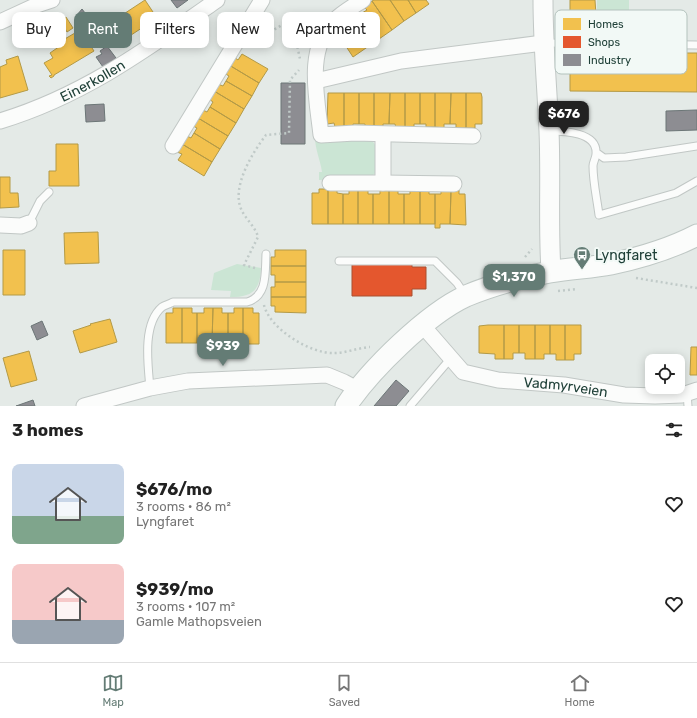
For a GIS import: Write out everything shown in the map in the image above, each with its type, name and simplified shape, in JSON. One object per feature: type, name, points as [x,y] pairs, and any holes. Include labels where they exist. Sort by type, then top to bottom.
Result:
[{"type":"main road","points":[[351,398],[385,359],[423,326],[448,307],[466,297],[493,286],[552,281],[696,239]]},
{"type":"street","points":[[0,22],[37,5],[52,0]]},
{"type":"street","name":"Einerkollen","points":[[0,121],[19,115],[90,84],[117,69],[217,0]]},
{"type":"street","points":[[173,146],[262,0]]},
{"type":"street","points":[[363,0],[335,20],[324,35],[317,51],[316,80],[321,135],[355,133],[383,135],[473,136]]},
{"type":"street","points":[[543,0],[549,131],[548,189],[552,281]]},
{"type":"street","points":[[316,80],[402,61],[544,43]]},
{"type":"street","points":[[383,135],[383,183]]},
{"type":"street","points":[[330,183],[454,184]]},
{"type":"street","points":[[0,225],[21,226],[29,223]]},
{"type":"street","name":"Vadmyrveien","points":[[423,326],[464,372],[498,380],[564,384],[624,394],[691,396]]},
{"type":"street","points":[[90,405],[150,388],[188,381],[244,380],[308,374],[327,375],[344,382],[351,398]]},
{"type":"lane","points":[[544,43],[555,43]]},
{"type":"lane","points":[[687,45],[697,45]]},
{"type":"lane","points":[[549,131],[559,131],[586,137],[594,144],[596,153],[593,164],[599,215],[676,193],[697,181]]},
{"type":"lane","points":[[596,153],[604,158],[626,157],[697,146]]},
{"type":"lane","points":[[29,223],[40,201],[49,192]]},
{"type":"lane","points":[[150,388],[147,353],[149,338],[153,322],[163,306],[173,302],[247,302],[256,299],[264,284],[266,254]]},
{"type":"lane","points":[[339,261],[434,261],[457,283],[466,297]]},
{"type":"lane","points":[[410,406],[451,358]]},
{"type":"path","points":[[274,30],[287,22],[292,22],[299,58]]},
{"type":"path","points":[[255,244],[257,234],[240,209],[238,202],[239,190],[252,154],[266,135],[289,133],[290,80],[300,69]]},
{"type":"path","points":[[633,278],[697,288]]},
{"type":"path","points":[[552,281],[567,291],[581,288]]},
{"type":"path","points":[[264,306],[266,314],[273,321],[298,342],[312,349],[325,353],[335,353],[352,348],[372,347]]},
{"type":"green space","points":[[597,0],[629,0],[629,10],[597,10]]},
{"type":"green space","points":[[315,137],[369,139],[373,141],[376,148],[377,172],[369,178],[319,180],[319,172],[322,172]]},
{"type":"green space","points":[[237,264],[261,268],[259,282],[254,291],[244,296],[230,297],[231,291],[211,290],[214,273]]},
{"type":"building: Homes","points":[[145,0],[153,12],[140,12],[140,29],[132,34],[132,12],[127,12]]},
{"type":"building: Homes","points":[[390,0],[404,21],[392,30],[372,1]]},
{"type":"building: Homes","points":[[390,0],[408,0],[416,13],[404,21]]},
{"type":"building: Homes","points":[[408,0],[426,0],[429,4],[416,13]]},
{"type":"building: Homes","points":[[570,0],[595,0],[596,10],[570,10]]},
{"type":"building: Homes","points":[[372,1],[380,12],[364,12],[367,10],[364,7]]},
{"type":"building: Homes","points":[[380,13],[392,30],[380,38]]},
{"type":"building: Homes","points":[[66,17],[73,28],[67,32],[66,30]]},
{"type":"building: Homes","points":[[74,34],[74,48],[92,48],[94,51],[51,78],[49,76],[52,75],[44,63],[53,58],[50,53],[57,48],[66,48],[66,38]]},
{"type":"building: Homes","points":[[347,48],[366,48],[353,57]]},
{"type":"building: Homes","points":[[687,53],[697,53],[697,92],[570,91],[570,74],[687,74]]},
{"type":"building: Homes","points":[[242,54],[268,69],[259,83],[229,65],[234,57],[238,60]]},
{"type":"building: Homes","points":[[18,56],[28,90],[0,98],[0,67],[7,64],[6,60]]},
{"type":"building: Homes","points":[[229,65],[259,83],[252,96],[226,81],[229,76],[224,73]]},
{"type":"building: Homes","points":[[226,81],[252,96],[244,109],[214,91],[218,84],[223,86]]},
{"type":"building: Homes","points":[[214,91],[244,109],[236,123],[210,107],[213,102],[209,99]]},
{"type":"building: Homes","points":[[328,93],[344,93],[344,127],[335,127],[334,123],[327,124]]},
{"type":"building: Homes","points":[[344,93],[359,93],[359,124],[353,124],[353,127],[344,127]]},
{"type":"building: Homes","points":[[359,93],[374,93],[374,127],[365,127],[365,124],[359,124]]},
{"type":"building: Homes","points":[[374,93],[390,93],[389,124],[383,124],[383,127],[374,127]]},
{"type":"building: Homes","points":[[390,93],[405,93],[405,128],[396,128],[395,124],[389,124]]},
{"type":"building: Homes","points":[[405,93],[420,93],[420,124],[414,124],[414,128],[405,128]]},
{"type":"building: Homes","points":[[420,93],[435,93],[435,127],[426,127],[426,124],[420,124]]},
{"type":"building: Homes","points":[[435,93],[451,93],[450,124],[444,124],[444,128],[435,127]]},
{"type":"building: Homes","points":[[451,93],[466,93],[466,128],[456,128],[456,124],[450,124]]},
{"type":"building: Homes","points":[[466,93],[481,93],[482,124],[475,124],[475,128],[466,128]]},
{"type":"building: Homes","points":[[210,107],[236,123],[228,136],[198,118],[203,110],[207,112]]},
{"type":"building: Homes","points":[[198,118],[228,136],[220,149],[194,133],[197,128],[193,126]]},
{"type":"building: Homes","points":[[194,133],[220,149],[212,162],[182,144],[187,136],[191,138]]},
{"type":"building: Homes","points":[[56,144],[78,144],[79,186],[49,186],[49,171],[56,171]]},
{"type":"building: Homes","points":[[182,144],[212,162],[204,176],[178,160],[182,154],[177,152]]},
{"type":"building: Homes","points":[[0,177],[10,177],[10,193],[18,193],[19,207],[0,208]]},
{"type":"building: Homes","points":[[319,189],[328,189],[328,224],[312,224],[312,193],[319,193]]},
{"type":"building: Homes","points":[[328,189],[337,189],[337,193],[343,194],[343,224],[328,224]]},
{"type":"building: Homes","points":[[349,189],[358,189],[358,224],[343,224],[343,194],[349,194]]},
{"type":"building: Homes","points":[[358,189],[368,189],[368,194],[373,194],[373,224],[358,224]]},
{"type":"building: Homes","points":[[380,189],[389,189],[389,224],[373,224],[373,194],[380,194]]},
{"type":"building: Homes","points":[[389,189],[398,189],[398,194],[404,194],[404,224],[389,224]]},
{"type":"building: Homes","points":[[410,189],[420,189],[420,224],[404,224],[404,194],[410,194]]},
{"type":"building: Homes","points":[[420,189],[429,189],[429,194],[435,194],[435,224],[420,224]]},
{"type":"building: Homes","points":[[441,189],[451,190],[450,224],[440,224],[440,228],[435,228],[435,194],[441,194]]},
{"type":"building: Homes","points":[[451,190],[459,190],[459,194],[465,194],[466,225],[450,224]]},
{"type":"building: Homes","points":[[98,232],[99,263],[65,264],[64,233]]},
{"type":"building: Homes","points":[[3,250],[25,250],[25,295],[3,295]]},
{"type":"building: Homes","points":[[275,250],[306,250],[306,266],[271,266],[271,257],[275,257]]},
{"type":"building: Homes","points":[[271,266],[306,266],[306,282],[275,282],[275,275],[271,275]]},
{"type":"building: Homes","points":[[275,282],[306,282],[306,297],[271,297],[271,287],[275,287]]},
{"type":"building: Homes","points":[[271,297],[306,297],[306,313],[275,312],[275,306],[271,306]]},
{"type":"building: Homes","points":[[173,308],[182,308],[182,343],[166,343],[166,313],[173,313]]},
{"type":"building: Homes","points":[[182,308],[192,308],[192,313],[197,313],[197,343],[182,343]]},
{"type":"building: Homes","points":[[204,308],[213,308],[212,343],[197,343],[197,313],[204,313]]},
{"type":"building: Homes","points":[[213,308],[222,308],[222,313],[228,313],[228,343],[212,343]]},
{"type":"building: Homes","points":[[234,308],[243,308],[243,344],[228,343],[228,313],[234,313]]},
{"type":"building: Homes","points":[[243,308],[253,308],[253,313],[259,313],[259,344],[243,344]]},
{"type":"building: Homes","points":[[110,319],[117,342],[80,353],[73,331],[91,325],[90,324]]},
{"type":"building: Homes","points":[[504,325],[504,359],[495,359],[495,354],[479,353],[479,326]]},
{"type":"building: Homes","points":[[504,325],[519,325],[519,353],[513,353],[513,359],[504,359]]},
{"type":"building: Homes","points":[[519,325],[535,325],[535,359],[525,359],[525,353],[519,353]]},
{"type":"building: Homes","points":[[535,325],[550,325],[550,354],[544,354],[544,359],[535,359]]},
{"type":"building: Homes","points":[[550,325],[565,325],[565,360],[556,360],[556,354],[550,354]]},
{"type":"building: Homes","points":[[565,325],[581,325],[581,354],[574,354],[574,360],[565,360]]},
{"type":"building: Homes","points":[[691,347],[697,347],[697,375],[690,375]]},
{"type":"building: Homes","points":[[29,351],[37,380],[11,387],[3,358]]},
{"type":"building: Shops","points":[[352,264],[412,264],[412,267],[426,267],[426,289],[412,289],[412,296],[352,296]]},
{"type":"building: Industry","points":[[171,0],[188,0],[177,8]]},
{"type":"building: Industry","points":[[104,48],[108,48],[116,58],[103,67],[96,57],[102,54],[100,51]]},
{"type":"building: Industry","points":[[281,83],[305,83],[305,144],[281,144]]},
{"type":"building: Industry","points":[[104,104],[105,121],[86,122],[85,105]]},
{"type":"building: Industry","points":[[697,110],[697,130],[666,131],[666,111]]},
{"type":"building: Industry","points":[[42,321],[48,335],[37,340],[31,326]]},
{"type":"building: Industry","points":[[396,380],[409,391],[396,406],[374,406]]},
{"type":"building: Industry","points":[[33,400],[35,406],[16,406]]},
{"type":"place","name":"Lyngfaret","points":[[582,270]]}]
